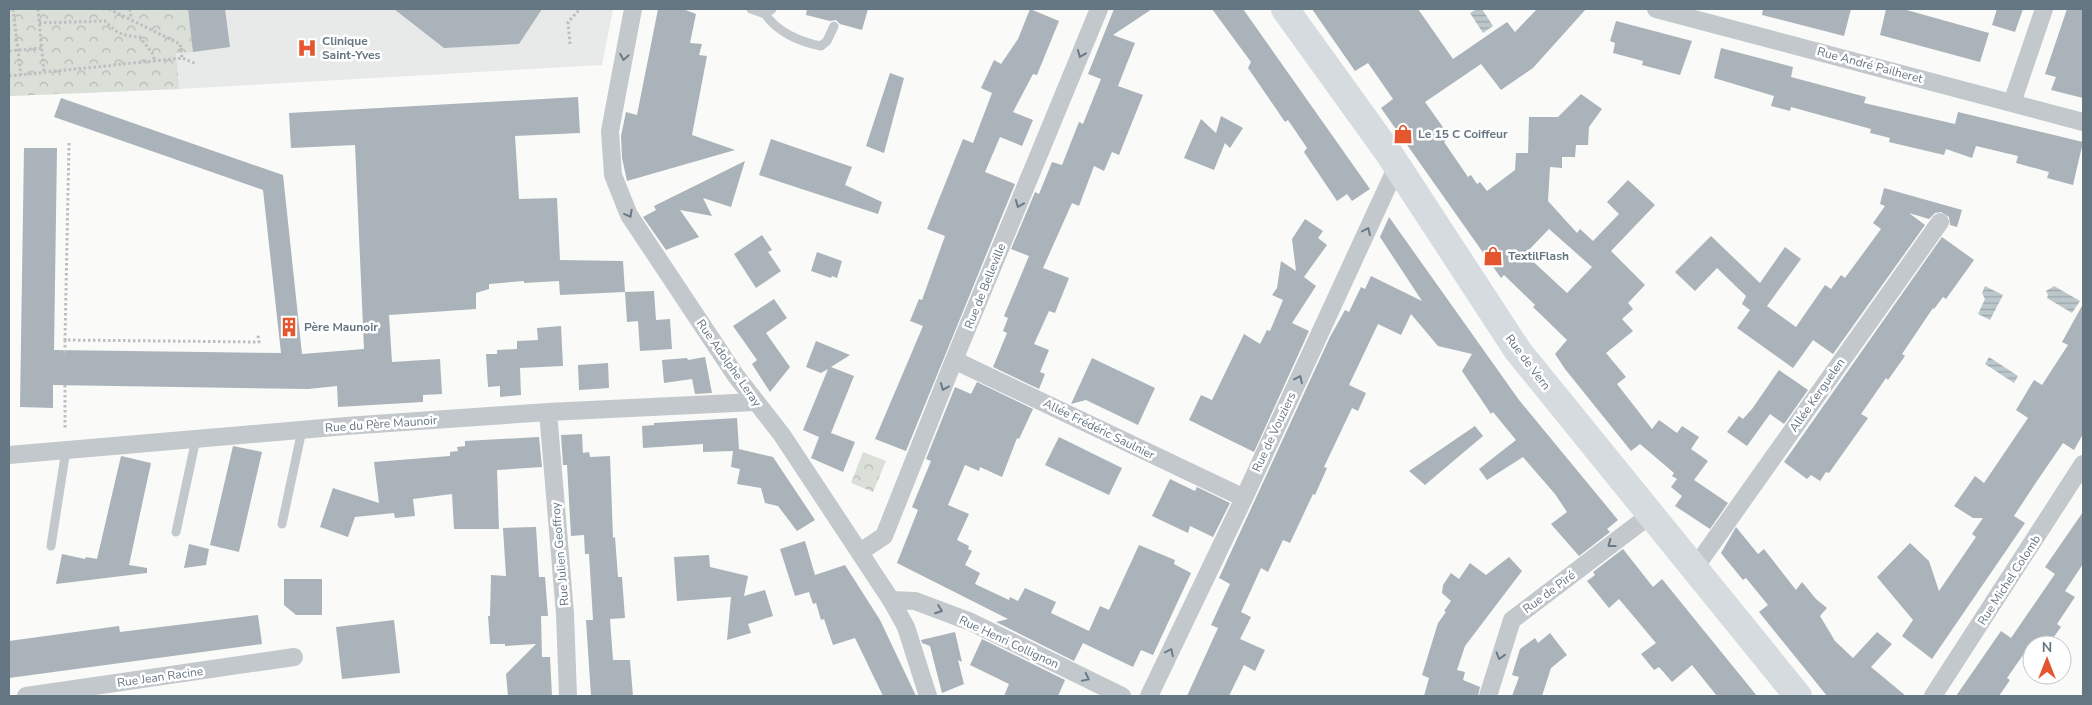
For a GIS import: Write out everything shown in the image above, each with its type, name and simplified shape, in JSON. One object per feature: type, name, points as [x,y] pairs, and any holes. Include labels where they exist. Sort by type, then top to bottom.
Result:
[{"type":"main road","name":"Rue de Vern","points":[[1285,9],[1397,166],[1518,351],[1798,696]]},
{"type":"street","name":"Rue Adolphe Leray","points":[[633,9],[610,131],[610,159],[615,182],[629,215],[755,402],[782,435],[891,600],[906,627],[928,696]]},
{"type":"street","name":"Rue de Belleville","points":[[860,552],[884,536],[954,360],[1099,9]]},
{"type":"street","name":"Rue André Pailheret","points":[[1656,9],[2083,122]]},
{"type":"street","points":[[2012,103],[2044,9]]},
{"type":"street","name":"Rue de Vouziers","points":[[1148,696],[1244,498],[1397,166]]},
{"type":"street","name":"Allée Kerguelen","points":[[1694,569],[1940,222]]},
{"type":"street","name":"Allée Frédéric Saulnier","points":[[954,360],[1244,498]]},
{"type":"street","name":"Rue du Père Maunoir","points":[[9,455],[302,430],[548,412],[755,402]]},
{"type":"street","name":"Rue Julien Geoffroy","points":[[548,412],[565,614],[568,696]]},
{"type":"street","name":"Rue Michel Colomb","points":[[1933,696],[2083,464]]},
{"type":"street","name":"Rue de Piré","points":[[1488,696],[1512,620],[1650,515]]},
{"type":"street","name":"Rue Henri Collignon","points":[[891,600],[916,602],[971,622],[1122,696]]},
{"type":"street","name":"Rue Jean Racine","points":[[26,696],[294,657]]},
{"type":"lane","points":[[751,9],[768,11],[772,24],[790,35],[821,46],[827,41],[834,26]]},
{"type":"lane","points":[[282,524],[302,430]]},
{"type":"lane","points":[[176,532],[196,439]]},
{"type":"lane","points":[[51,546],[66,450]]},
{"type":"path","points":[[13,9],[21,75]]},
{"type":"path","points":[[38,9],[44,72]]},
{"type":"path","points":[[109,9],[180,44],[182,58]]},
{"type":"path","points":[[130,9],[131,19]]},
{"type":"path","points":[[570,44],[568,22],[580,9]]},
{"type":"path","points":[[39,23],[105,21],[117,34],[140,37],[152,53],[154,61]]},
{"type":"path","points":[[9,51],[42,48]]},
{"type":"path","points":[[9,76],[182,58],[197,64]]},
{"type":"path","points":[[65,356],[68,143]]},
{"type":"path","points":[[65,340],[260,342],[258,335]]},
{"type":"path","points":[[65,385],[66,450]]},
{"type":"shaded area","name":"Clinique Saint-Yves","points":[[9,9],[613,9],[602,65],[179,89],[9,96]]},
{"type":"shaded area","points":[[1477,9],[1482,9],[1493,26],[1483,33],[1470,13]]},
{"type":"shaded area","points":[[1985,286],[2003,295],[1990,320],[1978,314],[1985,299],[1982,293]]},
{"type":"shaded area","points":[[2054,286],[2080,301],[2072,313],[2047,298],[2046,291]]},
{"type":"shaded area","points":[[1989,357],[2018,376],[2014,383],[1985,364]]},
{"type":"green space","points":[[9,9],[188,9],[193,52],[176,53],[179,89],[9,96]]},
{"type":"green space","points":[[863,452],[886,461],[873,492],[851,483]]},
{"type":"building","points":[[188,9],[225,9],[230,47],[193,52]]},
{"type":"building","points":[[394,9],[542,9],[519,44],[444,48]]},
{"type":"building","points":[[658,9],[683,9],[696,14],[690,43],[702,44],[699,55],[707,56],[692,135],[735,150],[627,181],[622,158],[621,136],[626,112],[637,115]]},
{"type":"building","points":[[807,9],[868,9],[862,30],[840,24],[836,20],[830,21],[806,15]]},
{"type":"building","points":[[1030,9],[1059,21],[1037,75],[1033,74],[1013,112],[1033,120],[1022,146],[1000,137],[985,172],[1015,184],[906,451],[875,439],[923,326],[910,321],[919,299],[922,300],[945,236],[927,229],[963,139],[973,143],[992,93],[981,88],[994,60],[1001,64],[1018,39]]},
{"type":"building","points":[[1114,9],[1152,9],[1113,35],[1135,43],[1118,86],[1143,95],[1119,155],[1112,152],[1104,171],[1094,166],[1079,206],[1072,203],[1043,268],[1069,278],[1055,313],[1049,311],[1034,344],[1049,350],[1040,372],[1045,374],[1039,389],[993,367],[1007,333],[1003,331],[1008,318],[1004,316],[1029,256],[1011,249],[1035,192],[1039,194],[1052,162],[1062,165],[1079,122],[1083,124],[1101,79],[1088,74]]},
{"type":"building","points":[[1212,9],[1243,9],[1370,189],[1352,201],[1347,194],[1337,201],[1304,152],[1307,148],[1288,120],[1285,122],[1248,68],[1251,62]]},
{"type":"building","points":[[1312,9],[1418,9],[1453,59],[1507,22],[1515,32],[1537,9],[1586,9],[1533,68],[1501,90],[1481,64],[1425,102],[1450,137],[1444,142],[1468,177],[1471,175],[1477,184],[1480,182],[1487,191],[1515,170],[1516,153],[1528,153],[1529,117],[1558,117],[1581,94],[1602,109],[1589,127],[1588,145],[1576,145],[1575,157],[1562,157],[1562,168],[1550,167],[1548,201],[1577,233],[1580,229],[1593,241],[1619,214],[1607,202],[1628,180],[1655,205],[1611,251],[1645,285],[1628,303],[1633,309],[1622,319],[1633,331],[1606,353],[1626,377],[1617,384],[1652,429],[1659,420],[1677,433],[1682,426],[1699,437],[1691,449],[1708,461],[1694,480],[1728,503],[1710,529],[1675,506],[1682,496],[1671,487],[1677,479],[1672,476],[1674,473],[1640,444],[1631,451],[1565,369],[1555,354],[1567,340],[1504,275],[1501,278],[1381,108],[1393,99],[1368,63],[1355,71]],"holes":[[[1549,229],[1592,267],[1567,293],[1525,254]]]},
{"type":"building","points":[[1763,9],[1851,9],[1844,36],[1762,15]]},
{"type":"building","points":[[1886,9],[1903,9],[1989,33],[1980,62],[1880,35]]},
{"type":"building","points":[[1997,9],[2023,9],[2015,32],[1992,25]]},
{"type":"building","points":[[2067,9],[2083,9],[2083,98],[2051,90],[2056,77],[2045,74]]},
{"type":"building","points":[[1616,21],[1692,41],[1680,75],[1642,65],[1643,61],[1613,53],[1615,43],[1610,41]]},
{"type":"building","points":[[1721,48],[1793,67],[1791,77],[1866,97],[1864,103],[1955,124],[1958,112],[2083,142],[2073,185],[2047,178],[2049,172],[2016,163],[2018,156],[1976,146],[1972,158],[1946,149],[1944,155],[1889,142],[1890,138],[1870,133],[1871,129],[1791,107],[1790,111],[1771,106],[1774,96],[1714,78]]},
{"type":"building","points":[[890,73],[904,78],[884,153],[866,146]]},
{"type":"building","points":[[578,97],[580,133],[515,136],[519,199],[557,198],[560,260],[623,261],[625,292],[560,295],[559,281],[489,284],[489,289],[476,293],[476,309],[389,315],[392,362],[440,359],[442,394],[423,395],[423,402],[338,407],[337,386],[308,389],[53,385],[53,408],[20,407],[24,148],[57,148],[54,350],[281,353],[263,190],[54,117],[61,98],[283,175],[302,354],[364,349],[355,145],[291,148],[289,113]]},
{"type":"building","points":[[1221,116],[1243,128],[1230,148],[1225,143],[1214,170],[1184,158],[1201,119],[1216,133]]},
{"type":"building","points":[[771,139],[852,167],[845,185],[882,202],[878,214],[759,175]]},
{"type":"building","points":[[745,161],[731,207],[703,198],[712,216],[680,210],[699,237],[666,250],[643,217],[656,210],[654,206]]},
{"type":"building","points":[[1884,188],[1962,210],[1957,227],[1950,225],[1949,217],[1941,212],[1935,213],[1929,219],[1909,213],[1925,225],[1833,354],[1813,340],[1793,368],[1737,328],[1750,310],[1742,304],[1746,296],[1717,268],[1695,291],[1675,272],[1711,236],[1760,283],[1785,247],[1801,259],[1767,306],[1796,327],[1825,285],[1831,289],[1841,275],[1845,278],[1881,229],[1873,223],[1885,206],[1880,204]]},
{"type":"building","points":[[1389,217],[1519,400],[1618,520],[1607,529],[1610,532],[1579,556],[1551,524],[1567,512],[1555,494],[1523,457],[1487,480],[1479,469],[1516,440],[1493,412],[1491,414],[1462,371],[1472,354],[1438,346],[1411,314],[1401,335],[1378,324],[1349,385],[1366,393],[1358,411],[1352,408],[1324,467],[1327,468],[1315,495],[1313,494],[1290,543],[1283,540],[1268,572],[1261,568],[1241,612],[1251,617],[1240,639],[1265,650],[1255,671],[1244,665],[1229,696],[1187,696],[1218,628],[1211,625],[1230,584],[1219,578],[1330,337],[1345,310],[1349,312],[1361,287],[1365,289],[1371,276],[1422,301],[1380,237]]},
{"type":"building","points":[[1305,219],[1323,231],[1318,238],[1327,245],[1304,277],[1316,286],[1292,323],[1309,331],[1254,452],[1189,420],[1201,395],[1212,400],[1244,334],[1260,344],[1267,330],[1270,331],[1283,300],[1272,295],[1277,288],[1281,261],[1296,271],[1292,239]]},
{"type":"building","points":[[762,235],[772,250],[768,252],[781,271],[756,288],[734,254]]},
{"type":"building","points":[[1942,237],[1974,260],[1946,299],[1943,297],[1933,308],[1902,354],[1905,356],[1888,380],[1886,378],[1861,414],[1868,418],[1829,473],[1826,472],[1820,481],[1811,475],[1807,479],[1784,462]]},
{"type":"building","points":[[817,252],[842,261],[837,278],[832,276],[831,278],[811,271]]},
{"type":"building","points":[[654,291],[656,320],[670,319],[672,349],[640,351],[638,321],[627,322],[625,292]]},
{"type":"building","points":[[774,299],[787,318],[766,333],[790,367],[770,392],[752,364],[757,360],[733,326]]},
{"type":"building","points":[[2083,304],[2083,434],[2074,450],[2063,443],[2037,481],[2014,516],[2025,523],[1932,659],[1902,636],[1913,620],[1877,577],[1910,543],[1929,561],[1939,591],[1976,537],[1972,534],[1983,518],[1973,518],[1954,506],[1975,476],[1984,483],[2028,418],[2016,410],[2034,380],[2042,385],[2068,345],[2062,342]]},
{"type":"building","points":[[561,326],[563,366],[520,368],[521,395],[500,397],[500,386],[488,387],[486,354],[497,354],[497,350],[517,349],[517,341],[538,340],[537,328]]},
{"type":"building","points":[[816,341],[850,355],[831,367],[854,376],[831,433],[855,442],[843,472],[811,458],[819,437],[803,430],[828,369],[821,373],[806,367]]},
{"type":"building","points":[[705,357],[712,393],[695,394],[692,379],[664,383],[662,360],[687,358],[688,360]]},
{"type":"building","points":[[1092,358],[1155,388],[1138,425],[1086,400],[1071,404]]},
{"type":"building","points":[[608,363],[609,388],[579,390],[578,365]]},
{"type":"building","points":[[1779,370],[1808,390],[1784,424],[1770,414],[1747,446],[1727,432],[1739,416],[1743,419],[1752,409]]},
{"type":"building","points":[[977,382],[1033,409],[1019,439],[1017,438],[1002,477],[980,467],[979,471],[965,465],[948,505],[969,514],[957,540],[969,546],[968,549],[972,551],[965,565],[980,573],[975,584],[1009,600],[1010,597],[1018,601],[1025,588],[1056,602],[1051,613],[1089,631],[1100,606],[1109,610],[1139,545],[1175,560],[1174,564],[1191,573],[1153,655],[1141,650],[1133,667],[1083,643],[1074,661],[996,622],[1008,619],[897,563],[918,510],[912,507],[931,461],[926,459],[955,387],[971,394]]},
{"type":"building","points":[[737,418],[739,449],[773,457],[815,520],[797,531],[778,506],[765,503],[761,488],[737,484],[740,469],[731,467],[733,451],[703,452],[703,444],[643,448],[642,426],[654,425],[654,423]]},
{"type":"building","points":[[1475,426],[1483,436],[1425,485],[1409,471]]},
{"type":"building","points":[[582,434],[583,453],[589,452],[590,457],[610,456],[613,538],[615,537],[618,577],[622,577],[625,618],[610,619],[613,660],[630,660],[633,696],[591,696],[586,620],[593,620],[589,554],[585,554],[584,535],[571,536],[567,465],[563,465],[561,435]]},
{"type":"building","points":[[539,437],[542,467],[497,470],[499,529],[454,529],[452,494],[413,499],[415,516],[395,518],[394,513],[355,517],[348,537],[320,527],[333,488],[379,503],[374,462],[450,456],[450,452],[458,451],[457,447],[465,446],[465,441]]},
{"type":"building","points":[[1059,437],[1122,468],[1109,495],[1045,465]]},
{"type":"building","points":[[233,446],[262,452],[239,552],[210,545]]},
{"type":"building","points":[[121,456],[151,463],[129,565],[147,568],[147,573],[56,584],[62,554],[85,559],[86,557],[97,559]]},
{"type":"building","points":[[1170,479],[1195,491],[1197,487],[1230,503],[1213,537],[1190,526],[1188,533],[1152,516]]},
{"type":"building","points":[[2083,512],[2083,564],[2065,591],[2075,597],[2057,624],[2061,627],[2055,635],[2022,635],[2022,656],[2007,678],[2010,680],[1999,696],[1956,696],[2001,631],[2011,638],[2055,574],[2045,567]]},
{"type":"building","points":[[536,527],[539,577],[545,577],[548,616],[541,616],[542,657],[550,657],[552,696],[508,696],[506,674],[536,644],[505,646],[505,644],[490,644],[488,616],[490,616],[491,575],[506,576],[503,528]]},
{"type":"building","points":[[1736,527],[1758,554],[1764,549],[1796,590],[1802,582],[1816,599],[1827,608],[1820,616],[1835,641],[1853,658],[1877,632],[1892,644],[1871,667],[1906,696],[1827,696],[1759,612],[1768,605],[1746,578],[1743,580],[1721,553]]},
{"type":"building","points":[[805,541],[815,575],[845,565],[880,620],[916,696],[883,696],[855,638],[833,645],[824,619],[821,620],[816,603],[813,604],[809,592],[795,596],[780,549]]},
{"type":"building","points":[[189,544],[209,549],[206,565],[184,568]]},
{"type":"building","points":[[1623,549],[1653,587],[1662,579],[1757,696],[1717,696],[1692,665],[1672,682],[1659,667],[1654,670],[1641,654],[1656,643],[1619,599],[1609,608],[1587,581],[1595,575],[1593,572]]},
{"type":"building","points":[[709,555],[710,567],[748,576],[744,596],[765,590],[773,616],[748,624],[751,633],[727,640],[731,597],[677,601],[674,557]]},
{"type":"building","points":[[1509,557],[1522,571],[1465,646],[1457,670],[1465,672],[1463,680],[1480,687],[1478,696],[1424,696],[1429,678],[1422,675],[1438,623],[1451,601],[1442,593],[1443,585],[1451,573],[1459,579],[1470,563],[1486,575]]},
{"type":"building","points":[[284,579],[322,579],[322,615],[296,615],[284,605]]},
{"type":"building","points":[[258,615],[262,644],[9,678],[9,641],[119,626],[120,632]]},
{"type":"building","points":[[394,620],[400,673],[342,679],[336,627]]},
{"type":"building","points":[[955,632],[962,662],[958,660],[964,684],[942,693],[930,646],[922,643],[921,640]]},
{"type":"building","points":[[1550,633],[1567,655],[1551,668],[1542,696],[1512,696],[1519,677],[1512,675],[1520,649],[1535,638],[1538,643]]},
{"type":"building","points":[[982,639],[1065,680],[1058,696],[1004,696],[1009,684],[970,665]]},
{"type":"place","name":"Clinique Saint-Yves","points":[[307,48]]},
{"type":"place","name":"Le 15 C Coiffeur","points":[[1403,134]]},
{"type":"place","name":"TextilFlash","points":[[1493,256]]},
{"type":"place","name":"Père Maunoir","points":[[289,327]]}]
